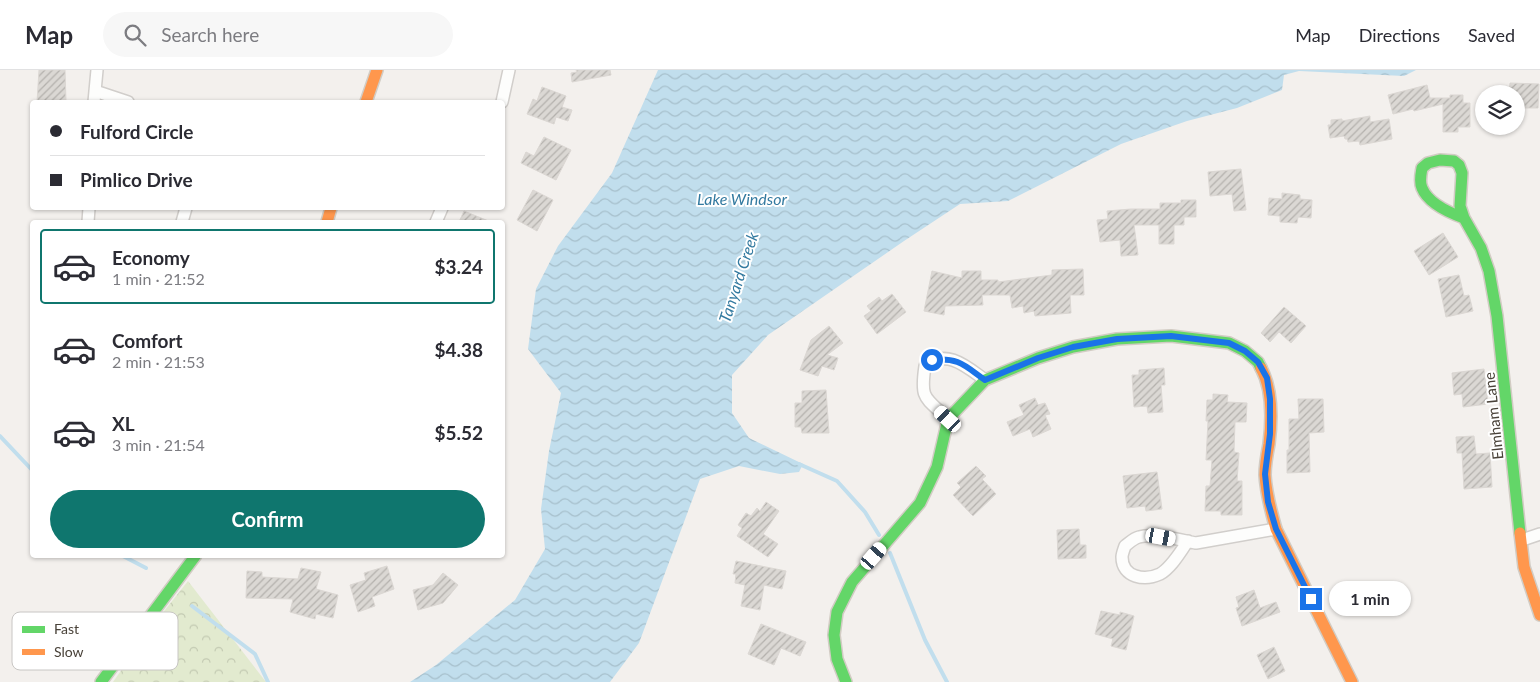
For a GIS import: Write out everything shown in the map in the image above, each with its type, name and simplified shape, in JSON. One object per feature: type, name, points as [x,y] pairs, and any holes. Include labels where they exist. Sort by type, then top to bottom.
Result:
[{"type":"street","points":[[96,70],[94,97],[114,100]]},
{"type":"street","points":[[367,100],[377,70]]},
{"type":"street","points":[[502,100],[509,70]]},
{"type":"street","name":"Elmham Lane","points":[[1464,218],[1441,206],[1427,195],[1422,188],[1422,168],[1428,163],[1446,160],[1454,161],[1459,165],[1462,180],[1460,206],[1464,218],[1481,248],[1489,271],[1496,316],[1524,567],[1540,615]]},
{"type":"street","points":[[846,682],[837,659],[834,634],[837,612],[852,582],[920,503],[937,466],[948,419],[985,380],[1038,358],[1073,347],[1117,339],[1171,336],[1229,343],[1245,351],[1258,362],[1267,378],[1270,399],[1270,434],[1265,474],[1268,502],[1276,529],[1352,682]]},
{"type":"street","points":[[948,419],[926,399],[922,389],[925,366],[932,360],[948,359],[958,361],[985,380]]},
{"type":"street","points":[[1188,541],[1172,563],[1160,573],[1147,578],[1136,578],[1126,571],[1122,558],[1124,546],[1138,537],[1161,537],[1188,541],[1196,543],[1276,529]]},
{"type":"street","points":[[1522,540],[1540,534]]},
{"type":"street","points":[[154,612],[194,558]]},
{"type":"street","points":[[102,682],[111,670]]},
{"type":"green space","points":[[188,581],[266,682],[113,682],[121,670],[178,670],[178,612],[163,612]]},
{"type":"water","name":"Lake Windsor","points":[[658,70],[1416,70],[1404,76],[1299,71],[1284,75],[1282,90],[1237,108],[1187,121],[1121,144],[1008,201],[960,204],[768,335],[732,375],[732,413],[749,438],[803,464],[799,472],[780,474],[739,466],[700,479],[639,643],[610,682],[410,682],[436,665],[515,600],[545,549],[541,509],[549,451],[561,393],[528,349],[536,289],[558,246],[612,173]]},
{"type":"building","points":[[39,70],[65,70],[66,100],[37,100]]},
{"type":"building","points":[[576,70],[610,70],[611,75],[572,82],[571,73],[577,72]]},
{"type":"building","points":[[1510,83],[1539,84],[1538,108],[1525,108],[1525,85],[1510,85]]},
{"type":"building","points":[[1427,85],[1430,98],[1450,98],[1450,95],[1463,95],[1463,103],[1470,103],[1470,127],[1458,127],[1458,132],[1443,132],[1443,104],[1393,114],[1388,95]]},
{"type":"building","points":[[542,87],[566,96],[562,107],[572,110],[568,121],[556,117],[554,124],[527,114],[533,99],[537,101]]},
{"type":"building","points":[[1370,116],[1370,122],[1389,119],[1392,139],[1360,145],[1359,141],[1348,142],[1344,136],[1330,138],[1328,125],[1331,125],[1331,120],[1342,119],[1342,121]]},
{"type":"building","points":[[544,137],[571,150],[556,180],[521,163],[526,152],[534,156]]},
{"type":"building","points":[[1241,169],[1246,210],[1234,211],[1232,194],[1210,196],[1208,172]]},
{"type":"building","points":[[533,190],[553,200],[537,231],[517,220]]},
{"type":"building","points":[[1282,193],[1300,195],[1300,199],[1312,200],[1311,218],[1298,217],[1297,223],[1280,222],[1280,216],[1268,215],[1269,198],[1282,199]]},
{"type":"building","points":[[1181,200],[1196,200],[1196,217],[1184,217],[1184,225],[1174,225],[1174,244],[1159,244],[1159,225],[1134,225],[1138,255],[1121,256],[1120,240],[1100,242],[1097,220],[1108,219],[1107,211],[1160,209],[1160,203],[1181,203]]},
{"type":"building","points":[[464,211],[486,220],[460,220]]},
{"type":"building","points":[[1443,233],[1458,257],[1429,275],[1414,251]]},
{"type":"building","points":[[1083,269],[1084,295],[1070,295],[1071,313],[1035,316],[1034,311],[1024,313],[1023,306],[1012,308],[1010,295],[982,295],[983,305],[945,306],[944,315],[924,311],[932,271],[962,278],[962,271],[981,271],[981,280],[998,280],[998,282],[1052,275],[1052,270]]},
{"type":"building","points":[[1459,275],[1464,296],[1469,295],[1473,311],[1446,317],[1438,279]]},
{"type":"building","points":[[892,294],[906,312],[877,334],[864,316],[871,311],[867,306],[879,297],[882,301]]},
{"type":"building","points":[[1284,307],[1306,326],[1291,343],[1279,332],[1270,342],[1261,333]]},
{"type":"building","points":[[829,326],[843,343],[827,355],[838,358],[834,370],[822,366],[818,376],[800,370],[811,340]]},
{"type":"building","points":[[1164,368],[1165,385],[1161,385],[1163,412],[1148,413],[1147,406],[1134,407],[1132,375],[1139,375],[1139,370]]},
{"type":"building","points":[[1484,369],[1488,404],[1463,407],[1462,394],[1454,395],[1452,373]]},
{"type":"building","points":[[826,390],[829,433],[802,433],[801,427],[795,427],[795,403],[802,403],[802,391]]},
{"type":"building","points":[[1213,394],[1228,395],[1227,402],[1247,403],[1246,422],[1235,422],[1234,452],[1239,453],[1237,481],[1242,481],[1242,515],[1221,515],[1221,511],[1205,511],[1206,486],[1210,486],[1212,460],[1206,460],[1207,400],[1213,400]]},
{"type":"building","points":[[1035,398],[1038,405],[1045,403],[1050,414],[1045,415],[1051,429],[1033,437],[1030,429],[1013,436],[1007,422],[1024,415],[1019,405]]},
{"type":"building","points":[[1298,399],[1323,399],[1324,432],[1309,433],[1310,472],[1287,473],[1289,419],[1299,419]]},
{"type":"building","points":[[1474,436],[1476,454],[1490,453],[1492,487],[1464,489],[1462,453],[1457,453],[1456,437]]},
{"type":"building","points":[[976,466],[986,476],[982,479],[996,494],[973,516],[953,495],[961,487],[957,483]]},
{"type":"building","points":[[1157,472],[1162,509],[1146,511],[1145,506],[1127,508],[1123,476]]},
{"type":"building","points":[[766,502],[779,511],[763,534],[778,544],[768,557],[737,536],[742,528],[738,525],[746,513],[751,516],[757,508],[760,511]]},
{"type":"building","points":[[1079,529],[1080,545],[1086,545],[1086,558],[1058,559],[1057,530]]},
{"type":"building","points":[[736,561],[786,571],[782,589],[764,585],[760,610],[741,606],[745,585],[735,583],[736,574],[733,574]]},
{"type":"building","points":[[387,566],[394,589],[372,597],[375,606],[358,612],[350,585],[366,580],[364,573]]},
{"type":"building","points":[[301,568],[321,572],[316,589],[338,595],[333,618],[316,614],[315,619],[290,612],[293,599],[246,598],[247,571],[262,572],[262,577],[298,579]]},
{"type":"building","points":[[443,573],[458,585],[443,603],[418,610],[413,590],[433,585]]},
{"type":"building","points":[[1254,590],[1260,608],[1276,602],[1280,612],[1242,626],[1236,608],[1239,607],[1236,597]]},
{"type":"building","points":[[1101,611],[1120,615],[1120,612],[1134,616],[1126,650],[1111,646],[1113,639],[1095,634]]},
{"type":"building","points":[[761,624],[806,642],[800,656],[781,648],[774,665],[748,654]]},
{"type":"building","points":[[1274,647],[1285,671],[1268,679],[1257,655]]},
{"type":"waterway","points":[[0,436],[30,468]]},
{"type":"waterway","points":[[799,464],[837,481],[865,512],[879,535]]},
{"type":"waterway","points":[[890,553],[925,640],[947,682]]},
{"type":"waterway","points":[[127,558],[146,568]]},
{"type":"waterway","points":[[192,606],[255,654],[268,682]]},
{"type":"traffic: fast","points":[[1464,218],[1440,207],[1425,193],[1421,186],[1420,178],[1422,168],[1428,163],[1440,160],[1454,161],[1459,165],[1462,173],[1460,206],[1464,218],[1481,248],[1489,271],[1497,316],[1520,533]]},
{"type":"traffic: fast","points":[[846,682],[837,659],[834,635],[837,612],[852,582],[920,503],[937,467],[948,419],[985,380],[1038,358],[1073,347],[1117,339],[1171,336],[1229,343],[1245,351],[1258,362],[1261,368]]},
{"type":"traffic: fast","points":[[153,612],[194,558]]},
{"type":"traffic: fast","points":[[101,682],[110,670]]},
{"type":"traffic: slow","points":[[367,100],[377,70]]},
{"type":"traffic: slow","points":[[328,220],[330,210]]},
{"type":"traffic: slow","points":[[1261,368],[1268,386],[1271,405],[1270,435],[1265,475],[1276,529],[1352,682]]},
{"type":"traffic: slow","points":[[1520,533],[1524,567],[1540,615]]},
{"type":"route","points":[[932,360],[948,359],[958,361],[985,380],[1038,358],[1073,347],[1117,339],[1171,336],[1229,343],[1245,351],[1258,362],[1267,378],[1270,399],[1270,434],[1265,474],[1268,502],[1276,529],[1311,599]]},
{"type":"water label","name":"Tanyard Creek","points":[[738,277]]}]
